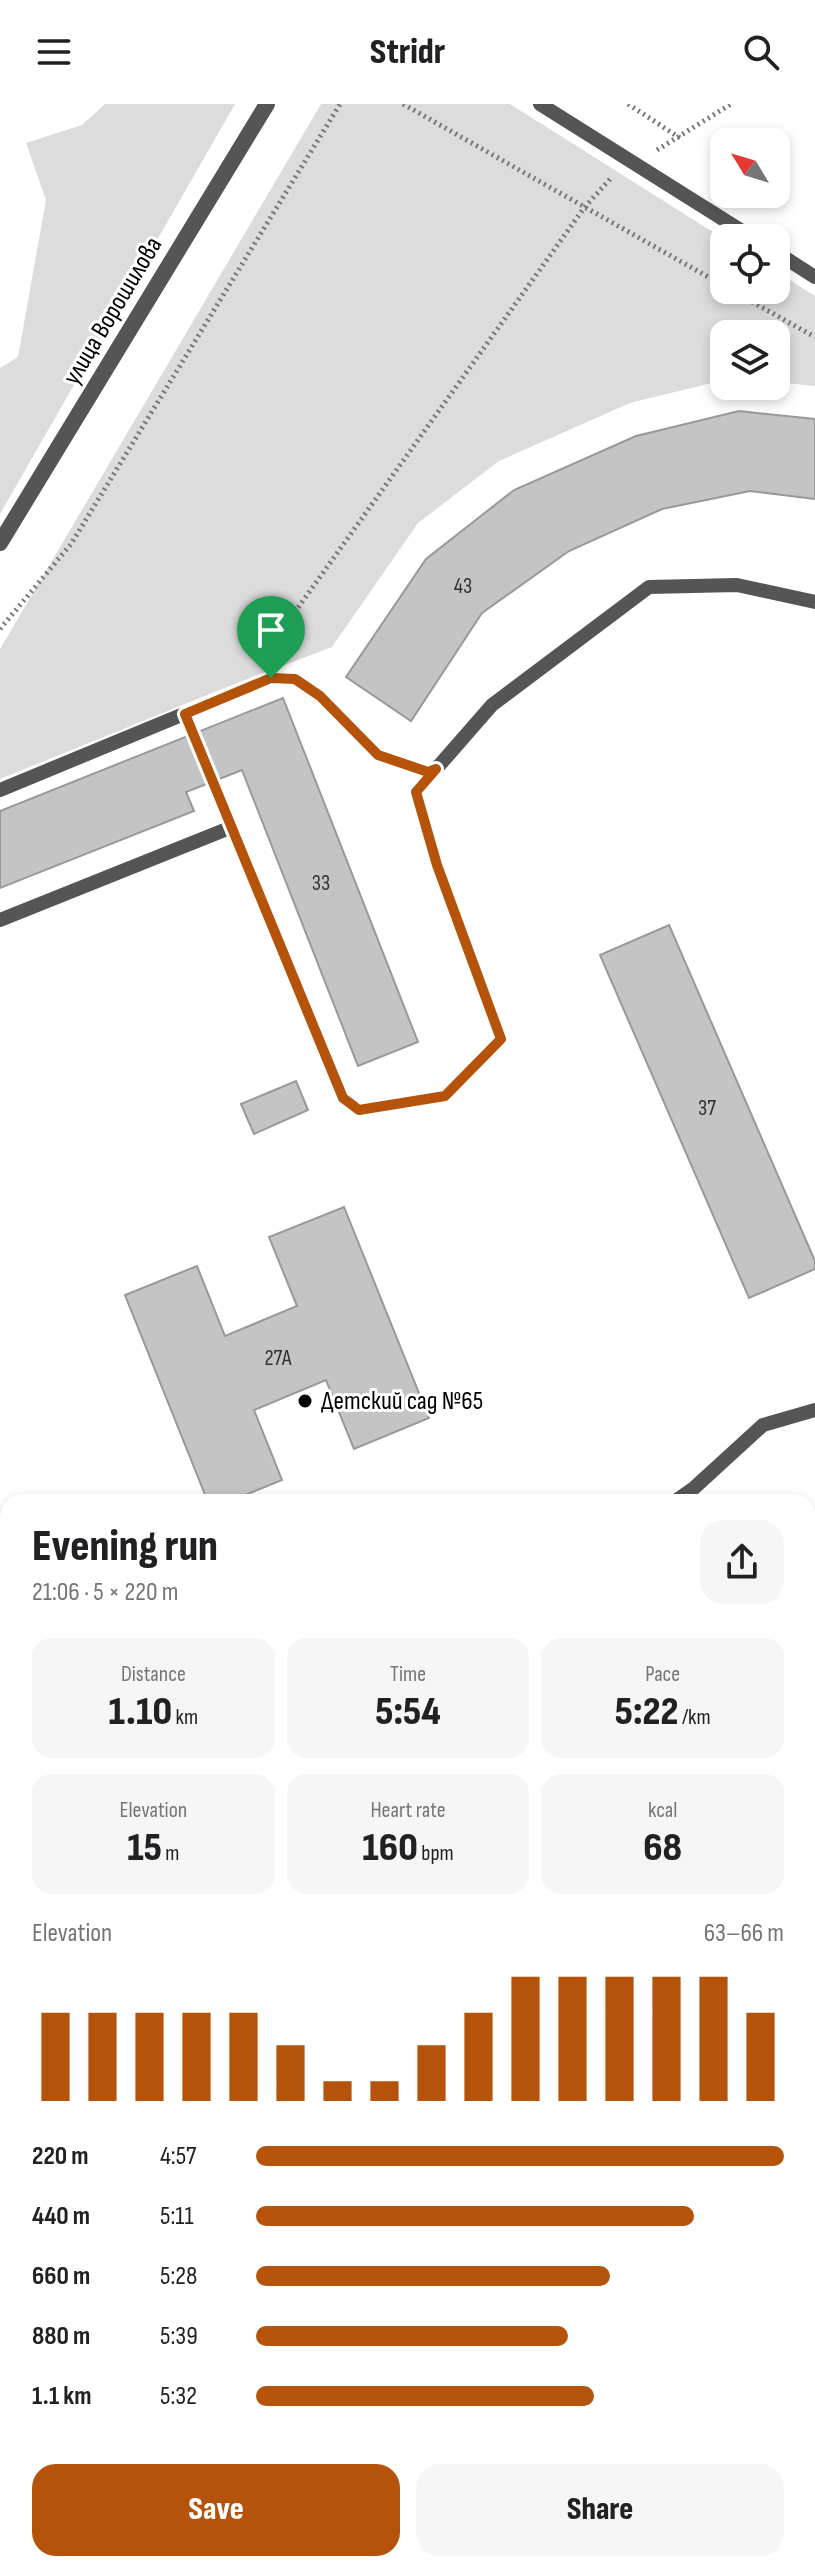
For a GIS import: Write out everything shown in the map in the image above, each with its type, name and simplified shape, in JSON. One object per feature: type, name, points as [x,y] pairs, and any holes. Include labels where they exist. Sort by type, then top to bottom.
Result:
[{"type":"street","name":"улица Ворошилова","points":[[0,543],[267,104]]},
{"type":"lane","points":[[540,104],[731,224]]},
{"type":"lane","points":[[790,261],[815,277]]},
{"type":"lane","points":[[185,714],[343,1098],[359,1110],[445,1096],[501,1039],[437,865],[416,792],[492,705],[649,587],[737,585],[815,602]]},
{"type":"lane","points":[[0,790],[271,678],[295,679],[320,696],[378,755],[428,772],[436,769]]},
{"type":"lane","points":[[0,920],[232,827]]},
{"type":"lane","points":[[685,1494],[763,1425],[815,1410]]},
{"type":"path","points":[[0,629],[71,544],[340,104]]},
{"type":"path","points":[[403,104],[710,278]]},
{"type":"path","points":[[628,104],[680,138]]},
{"type":"path","points":[[271,678],[272,644],[584,208],[610,179],[731,104]]},
{"type":"path","points":[[756,304],[815,337]]},
{"type":"shaded area","points":[[105,104],[235,104],[0,514],[0,368],[18,357],[46,200],[26,143],[82,125]]},
{"type":"shaded area","points":[[321,104],[510,104],[710,230],[710,304],[790,304],[790,280],[815,296],[815,386],[790,383],[790,320],[710,320],[710,383],[630,403],[499,461],[418,523],[332,647],[0,779],[0,649]]},
{"type":"building","points":[[739,411],[815,419],[815,499],[750,491],[662,509],[569,551],[482,613],[411,721],[346,677],[426,559],[514,490],[636,436]]},
{"type":"building","points":[[283,698],[418,1042],[358,1066],[242,770],[186,792],[194,811],[0,888],[0,811]]},
{"type":"building","points":[[669,925],[815,1261],[815,1269],[749,1298],[600,955]]},
{"type":"building","points":[[296,1081],[308,1110],[254,1134],[241,1104]]},
{"type":"building","points":[[344,1207],[429,1418],[354,1449],[326,1380],[254,1410],[282,1480],[248,1494],[205,1494],[125,1295],[197,1266],[225,1336],[297,1306],[269,1237]]},
{"type":"place","name":"Детский сад №65","points":[[305,1401]]},
{"type":"route","points":[[271,678],[295,679],[320,696],[378,755],[428,772],[436,769],[416,792],[437,865],[501,1039],[445,1096],[359,1110],[343,1098],[185,714],[271,678]]}]
